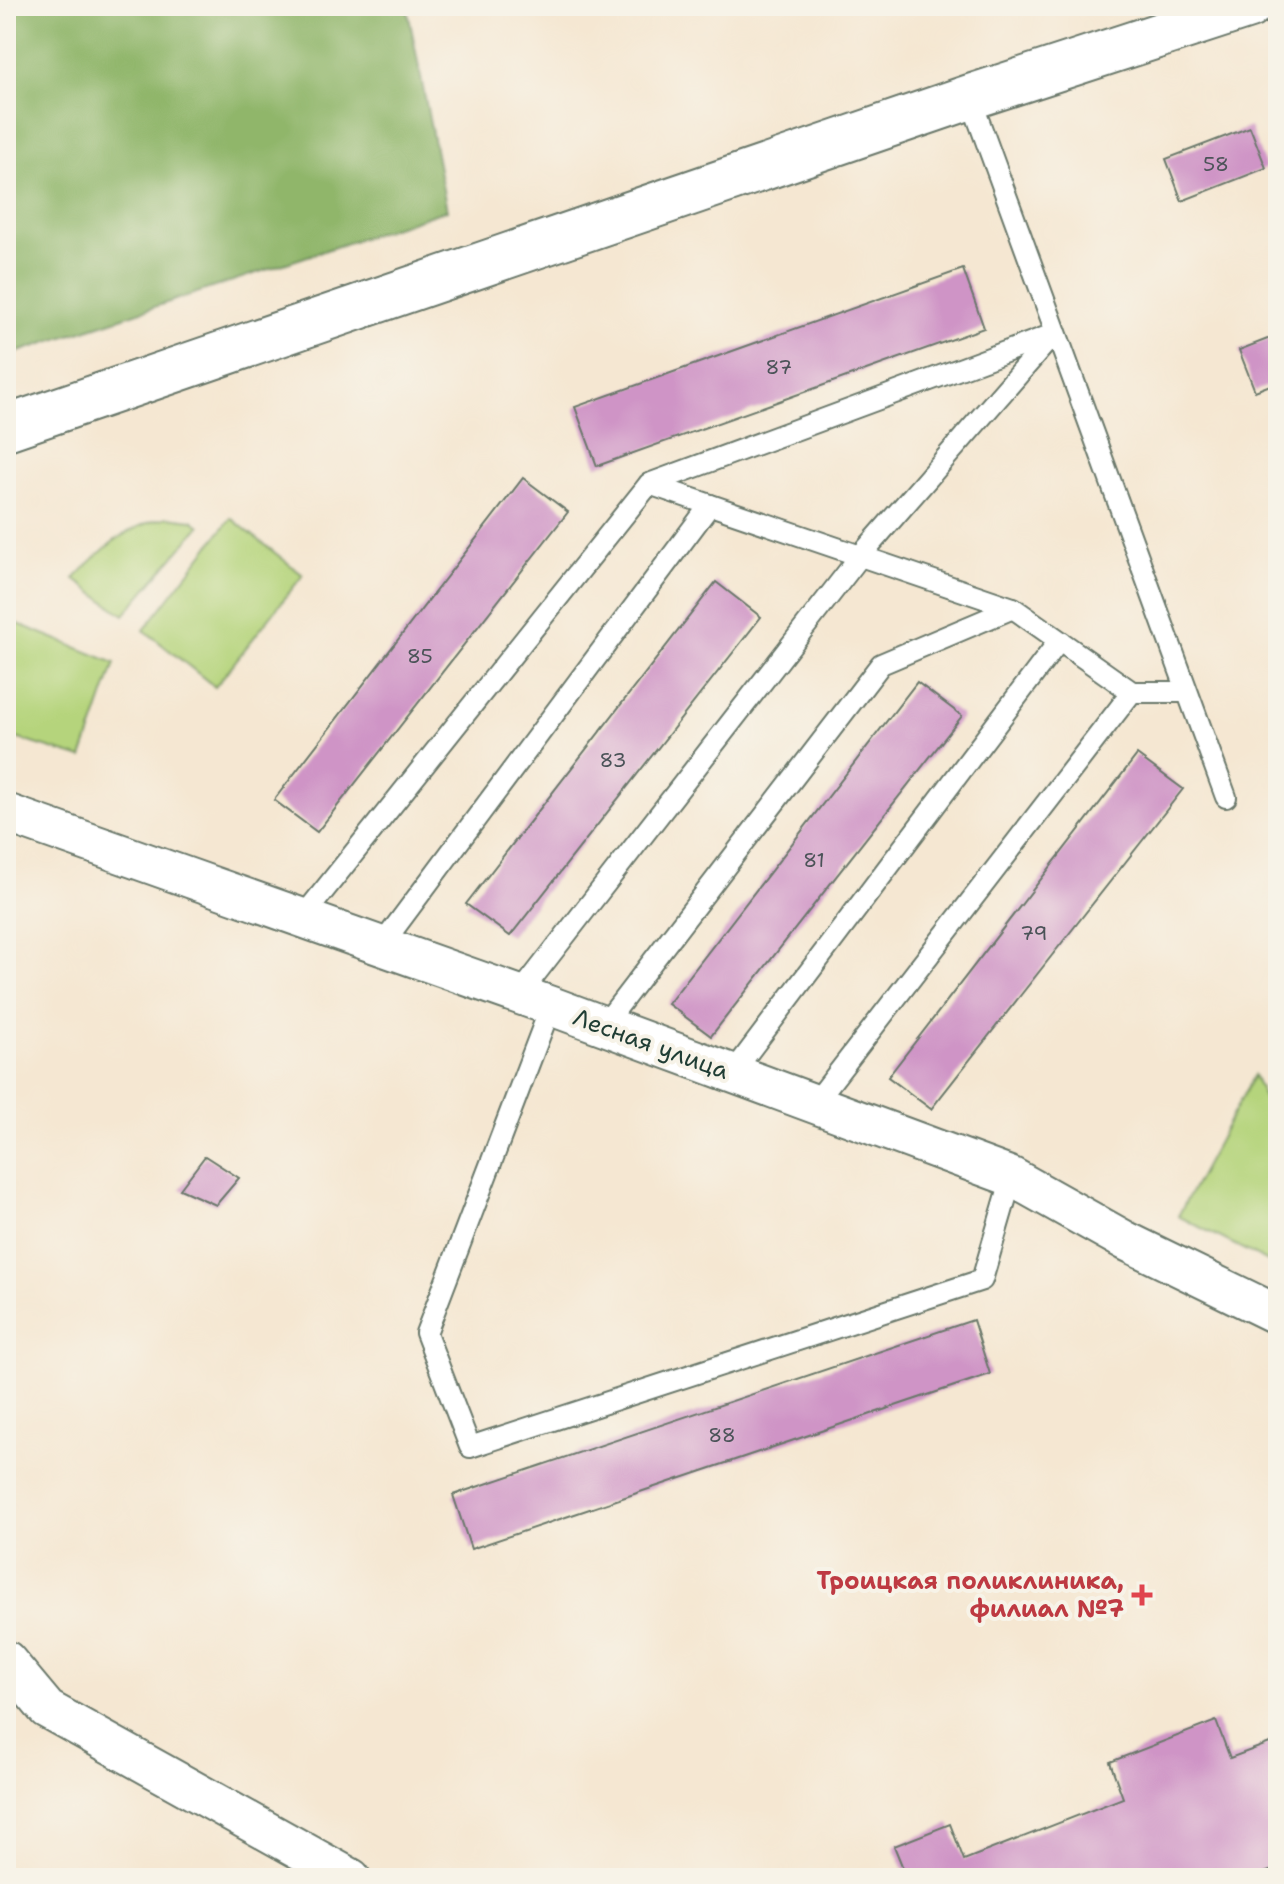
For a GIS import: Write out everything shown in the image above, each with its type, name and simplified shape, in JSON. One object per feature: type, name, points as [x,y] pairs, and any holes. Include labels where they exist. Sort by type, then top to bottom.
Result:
[{"type":"street","points":[[6,428],[970,97],[1249,6]]},
{"type":"street","name":"Лесная улица","points":[[6,813],[535,1001],[1012,1177],[1126,1241],[1278,1315]]},
{"type":"street","points":[[6,1660],[47,1709],[351,1878]]},
{"type":"lane","points":[[1270,6],[1278,23]]},
{"type":"lane","points":[[970,97],[1054,334],[1226,797]]},
{"type":"lane","points":[[302,918],[649,484],[1054,334]]},
{"type":"lane","points":[[1012,1177],[982,1280],[470,1447],[426,1333],[535,1001],[861,555],[1054,334]]},
{"type":"lane","points":[[649,484],[1013,608],[1132,692],[1187,692]]},
{"type":"lane","points":[[381,946],[710,505]]},
{"type":"lane","points":[[603,1026],[881,664],[1013,608]]},
{"type":"lane","points":[[732,1074],[1059,641]]},
{"type":"lane","points":[[814,1104],[1132,692]]},
{"type":"green space","points":[[6,6],[407,6],[447,210],[6,356]]},
{"type":"green space","points":[[168,517],[192,520],[200,526],[124,615],[74,579],[116,540],[139,526]]},
{"type":"green space","points":[[231,518],[303,575],[215,687],[144,630]]},
{"type":"green space","points":[[6,619],[115,663],[82,758],[6,735]]},
{"type":"green space","points":[[1254,1075],[1278,1129],[1278,1252],[1272,1264],[1178,1216]]},
{"type":"building","points":[[1250,127],[1266,168],[1182,201],[1166,159]]},
{"type":"building","points":[[963,269],[984,328],[597,466],[575,407]]},
{"type":"building","points":[[1278,335],[1278,382],[1255,391],[1239,350]]},
{"type":"building","points":[[523,478],[568,512],[317,832],[274,800]]},
{"type":"building","points":[[716,582],[761,617],[510,936],[466,904]]},
{"type":"building","points":[[917,682],[962,716],[711,1036],[668,1004]]},
{"type":"building","points":[[1137,755],[1183,789],[931,1109],[888,1077]]},
{"type":"building","points":[[205,1156],[239,1178],[216,1205],[180,1189]]},
{"type":"building","points":[[973,1320],[990,1374],[471,1549],[453,1495]]},
{"type":"building","points":[[1216,1721],[1230,1758],[1278,1740],[1278,1868],[1251,1878],[907,1878],[894,1846],[950,1824],[964,1860],[1123,1798],[1110,1762]]},
{"type":"place","name":"Троицкая поликлиника, филиал №7","points":[[1142,1595]]}]
